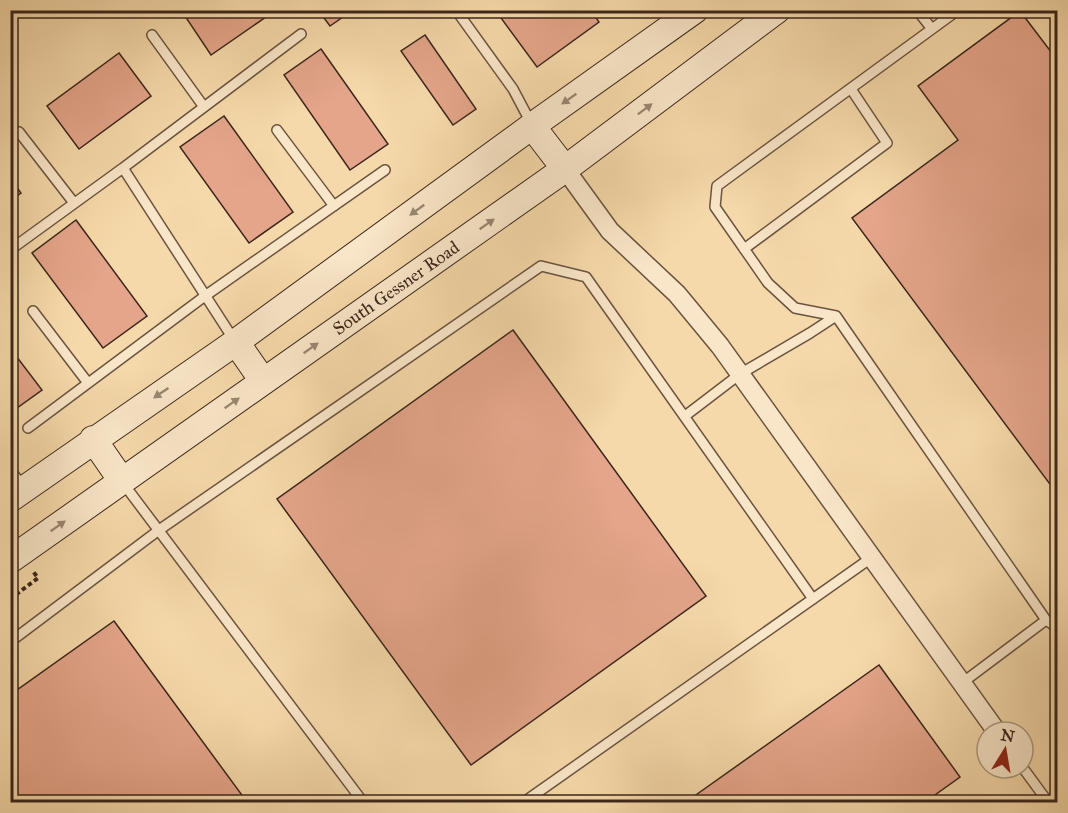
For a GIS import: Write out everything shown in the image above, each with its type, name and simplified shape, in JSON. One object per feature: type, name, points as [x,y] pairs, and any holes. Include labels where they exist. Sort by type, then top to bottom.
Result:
[{"type":"main road","points":[[15,486],[93,439],[236,342],[695,10]]},
{"type":"main road","name":"South Gessner Road","points":[[20,563],[122,481],[565,169],[777,10]]},
{"type":"main road","points":[[532,126],[565,169]]},
{"type":"main road","points":[[236,342],[263,381]]},
{"type":"main road","points":[[93,439],[122,481]]},
{"type":"street","points":[[565,169],[610,231],[677,294],[720,346],[988,720]]},
{"type":"lane","points":[[456,10],[513,89],[532,126]]},
{"type":"lane","points":[[917,10],[932,29]]},
{"type":"lane","points":[[958,10],[717,186],[715,207],[768,283],[795,308],[836,316],[1046,620],[1058,628]]},
{"type":"lane","points":[[10,250],[301,34]]},
{"type":"lane","points":[[152,35],[204,107]]},
{"type":"lane","points":[[744,249],[887,143],[851,89]]},
{"type":"lane","points":[[277,130],[334,206]]},
{"type":"lane","points":[[19,132],[74,203]]},
{"type":"lane","points":[[123,168],[236,342]]},
{"type":"lane","points":[[28,428],[205,296],[385,170]]},
{"type":"lane","points":[[10,642],[159,530],[541,266],[586,277],[813,599]]},
{"type":"lane","points":[[33,311],[88,383]]},
{"type":"lane","points":[[685,417],[740,374],[836,316]]},
{"type":"lane","points":[[122,481],[363,802]]},
{"type":"lane","points":[[524,802],[871,558]]},
{"type":"lane","points":[[962,683],[1046,620]]},
{"type":"lane","points":[[1032,780],[1048,802]]},
{"type":"path","points":[[10,599],[38,578],[20,563]]},
{"type":"building","points":[[181,10],[276,10],[211,55]]},
{"type":"building","points":[[318,10],[353,10],[330,26]]},
{"type":"building","points":[[511,10],[591,10],[599,22],[537,67],[501,18]]},
{"type":"building","points":[[1020,11],[1058,61],[1058,495],[852,218],[958,140],[918,86]]},
{"type":"building","points":[[425,35],[476,109],[453,125],[401,51]]},
{"type":"building","points":[[321,49],[388,144],[350,170],[284,75]]},
{"type":"building","points":[[119,53],[151,96],[79,149],[47,106]]},
{"type":"building","points":[[224,116],[293,212],[249,243],[180,147]]},
{"type":"building","points":[[10,178],[21,193],[10,201]]},
{"type":"building","points":[[76,220],[147,316],[103,348],[32,253]]},
{"type":"building","points":[[513,330],[706,596],[471,765],[277,499]]},
{"type":"building","points":[[10,348],[42,390],[10,413]]},
{"type":"building","points":[[114,621],[247,802],[10,802],[10,695]]},
{"type":"building","points":[[879,665],[960,777],[925,802],[686,802]]}]
